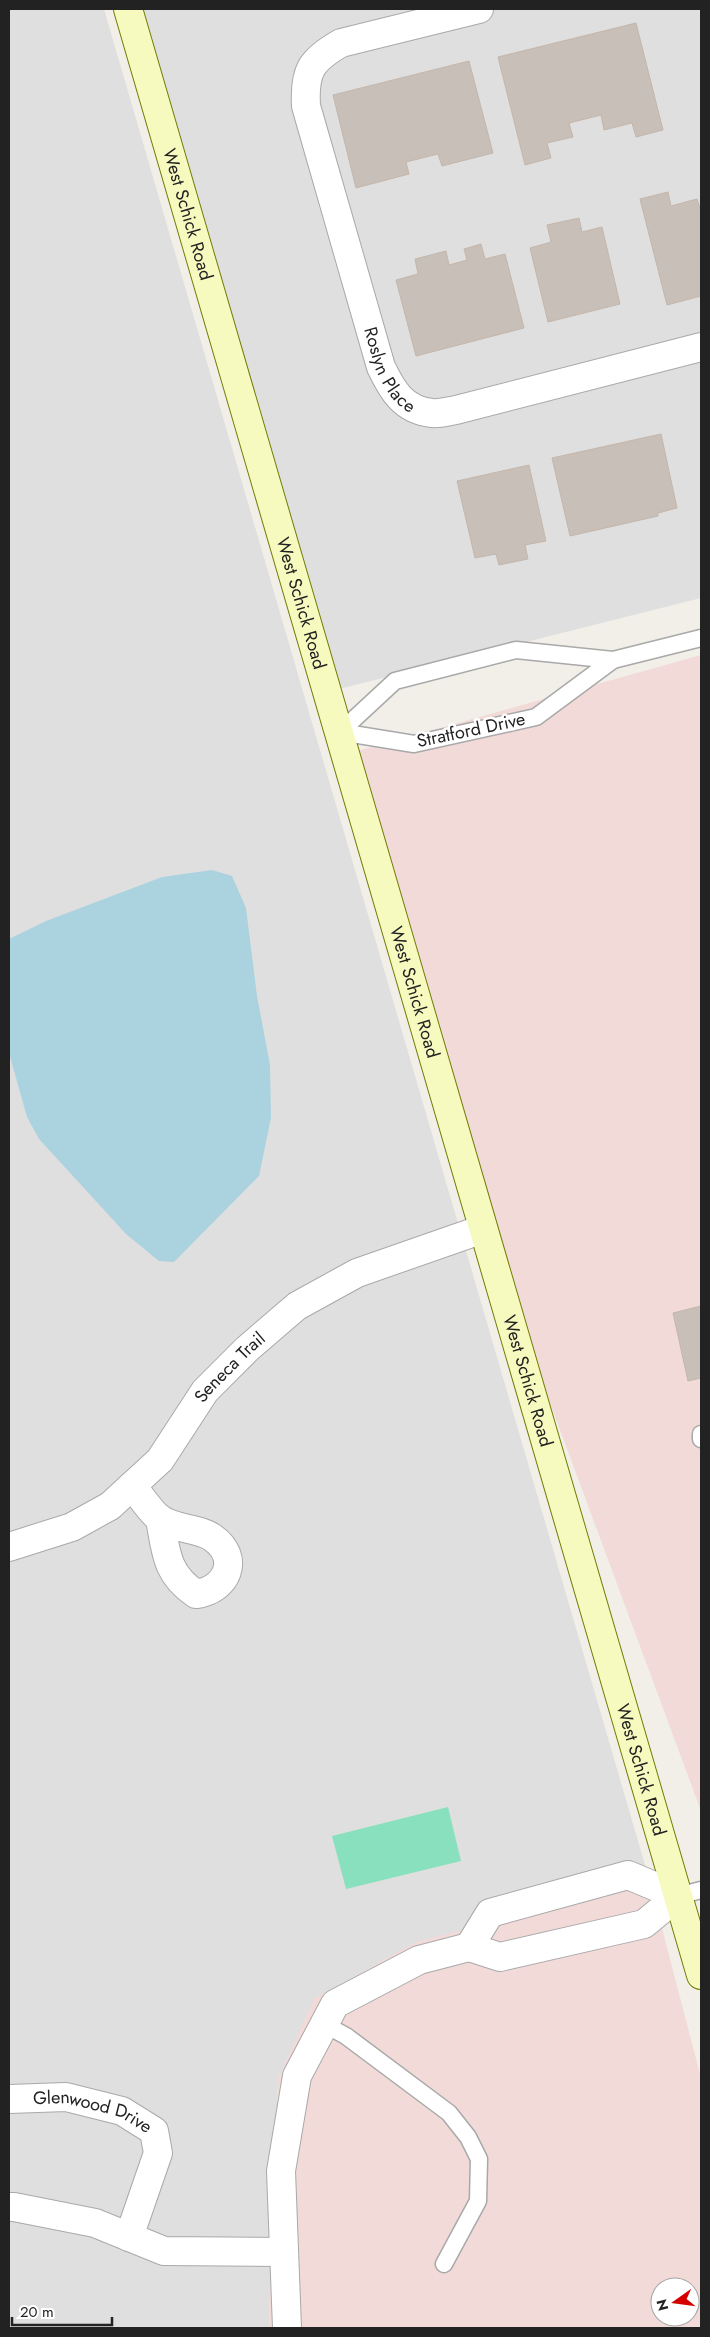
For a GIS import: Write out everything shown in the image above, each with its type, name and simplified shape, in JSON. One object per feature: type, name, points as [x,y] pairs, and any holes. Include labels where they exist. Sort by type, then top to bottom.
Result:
[{"type":"street","name":"West Schick Road","points":[[128,9],[340,732],[483,1229],[690,1893],[701,1975]]},
{"type":"street","name":"Roslyn Place","points":[[479,9],[341,43],[321,55],[309,70],[304,85],[306,106],[381,367],[392,391],[411,407],[432,413],[456,410],[701,347]]},
{"type":"street","name":"Seneca Trail","points":[[9,1547],[72,1527],[110,1506],[160,1460],[205,1391],[247,1349],[297,1306],[358,1273],[483,1229]]},
{"type":"street","points":[[132,1486],[160,1519]]},
{"type":"street","points":[[468,1947],[490,1912],[628,1875],[690,1893]]},
{"type":"street","points":[[287,2328],[281,2171],[297,2076],[335,2004],[419,1960],[468,1947],[500,1957],[644,1924],[690,1893]]},
{"type":"street","name":"Glenwood Drive","points":[[9,2099],[66,2097],[122,2111],[154,2131],[158,2152],[129,2237]]},
{"type":"street","points":[[9,2208],[14,2207],[95,2223],[164,2251],[284,2252]]},
{"type":"lane","name":"Stratford Drive","points":[[340,732],[395,680],[516,650],[613,660],[701,638]]},
{"type":"lane","name":"Stratford Drive","points":[[340,732],[414,744],[536,717],[613,660]]},
{"type":"lane","points":[[701,1434],[701,1439]]},
{"type":"lane","points":[[324,2024],[346,2036],[449,2113],[472,2144],[479,2159],[478,2201],[444,2264]]},
{"type":"shaded area","points":[[9,9],[104,9],[650,1882],[278,2079],[269,2328],[9,2328]]},
{"type":"shaded area","points":[[138,9],[701,9],[701,598],[327,692]]},
{"type":"shaded area","points":[[701,655],[701,1811],[516,1311],[354,752]]},
{"type":"shaded area","points":[[650,1882],[701,2078],[701,2328],[269,2328],[278,2079],[314,1999],[416,1942]]},
{"type":"green space","points":[[448,1807],[461,1861],[346,1889],[332,1836]]},
{"type":"water","points":[[212,870],[232,876],[246,908],[257,996],[270,1065],[271,1118],[259,1176],[174,1262],[159,1261],[126,1234],[39,1139],[27,1117],[9,1053],[9,939],[46,921],[162,877]]},
{"type":"building","points":[[636,23],[663,130],[636,137],[632,123],[604,130],[601,115],[569,123],[573,137],[547,143],[551,158],[525,165],[498,57]]},
{"type":"building","points":[[469,61],[493,153],[442,166],[438,154],[406,162],[409,174],[356,188],[333,95]]},
{"type":"building","points":[[668,192],[671,206],[697,199],[701,211],[701,296],[667,305],[640,199]]},
{"type":"building","points":[[579,218],[582,232],[602,227],[620,304],[548,322],[530,248],[551,242],[547,225]]},
{"type":"building","points":[[481,244],[485,259],[505,254],[524,328],[416,356],[396,280],[418,274],[415,259],[446,251],[449,265],[467,260],[464,249]]},
{"type":"building","points":[[661,434],[677,508],[658,513],[658,516],[570,536],[552,458]]},
{"type":"building","points":[[529,465],[546,541],[525,545],[528,559],[499,565],[496,554],[475,558],[457,481]]},
{"type":"building","points":[[701,1306],[701,1378],[688,1381],[673,1313]]}]
